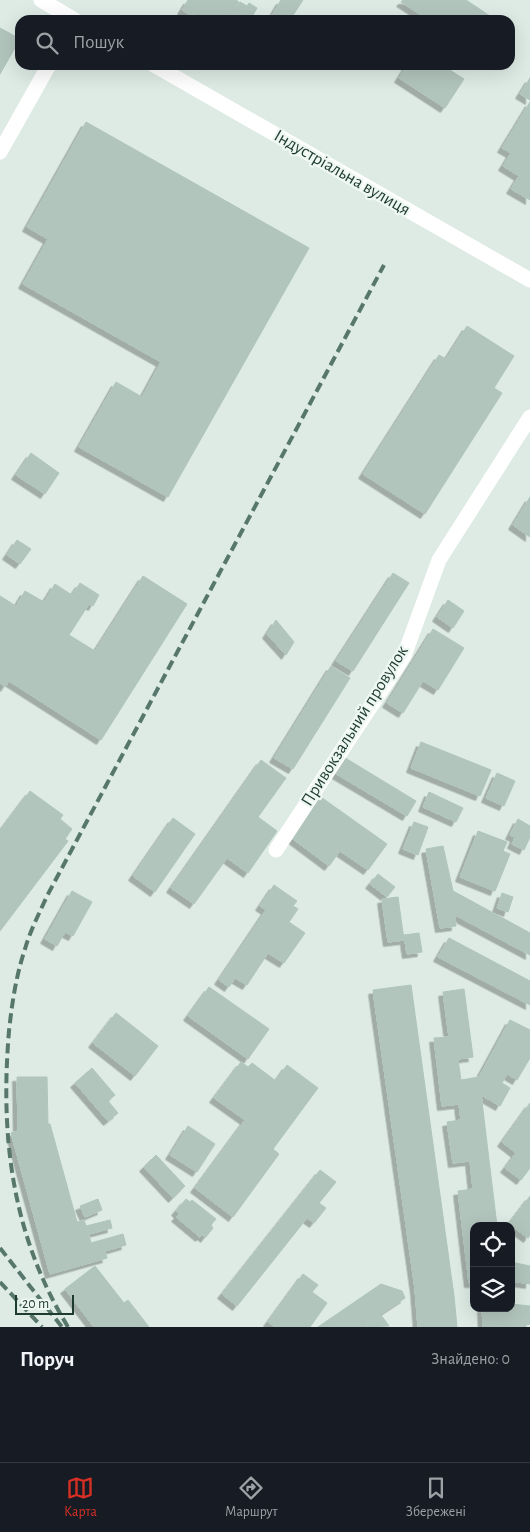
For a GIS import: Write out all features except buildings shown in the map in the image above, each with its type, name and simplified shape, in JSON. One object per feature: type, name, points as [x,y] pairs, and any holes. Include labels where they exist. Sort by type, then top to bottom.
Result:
[{"type":"street","points":[[41,0],[66,15]]},
{"type":"street","points":[[0,152],[46,70]]},
{"type":"street","name":"Індустріальна вулиця","points":[[163,70],[530,280]]},
{"type":"street","name":"Привокзальний провулок","points":[[276,850],[404,656],[439,560],[530,417]]},
{"type":"railway","points":[[68,1327],[49,1292],[34,1257],[22,1221],[9,1147],[7,1109],[9,1031],[22,959],[29,936],[47,896],[384,265]]},
{"type":"railway","points":[[0,1248],[62,1327]]},
{"type":"railway","points":[[0,1282],[42,1327]]}]
